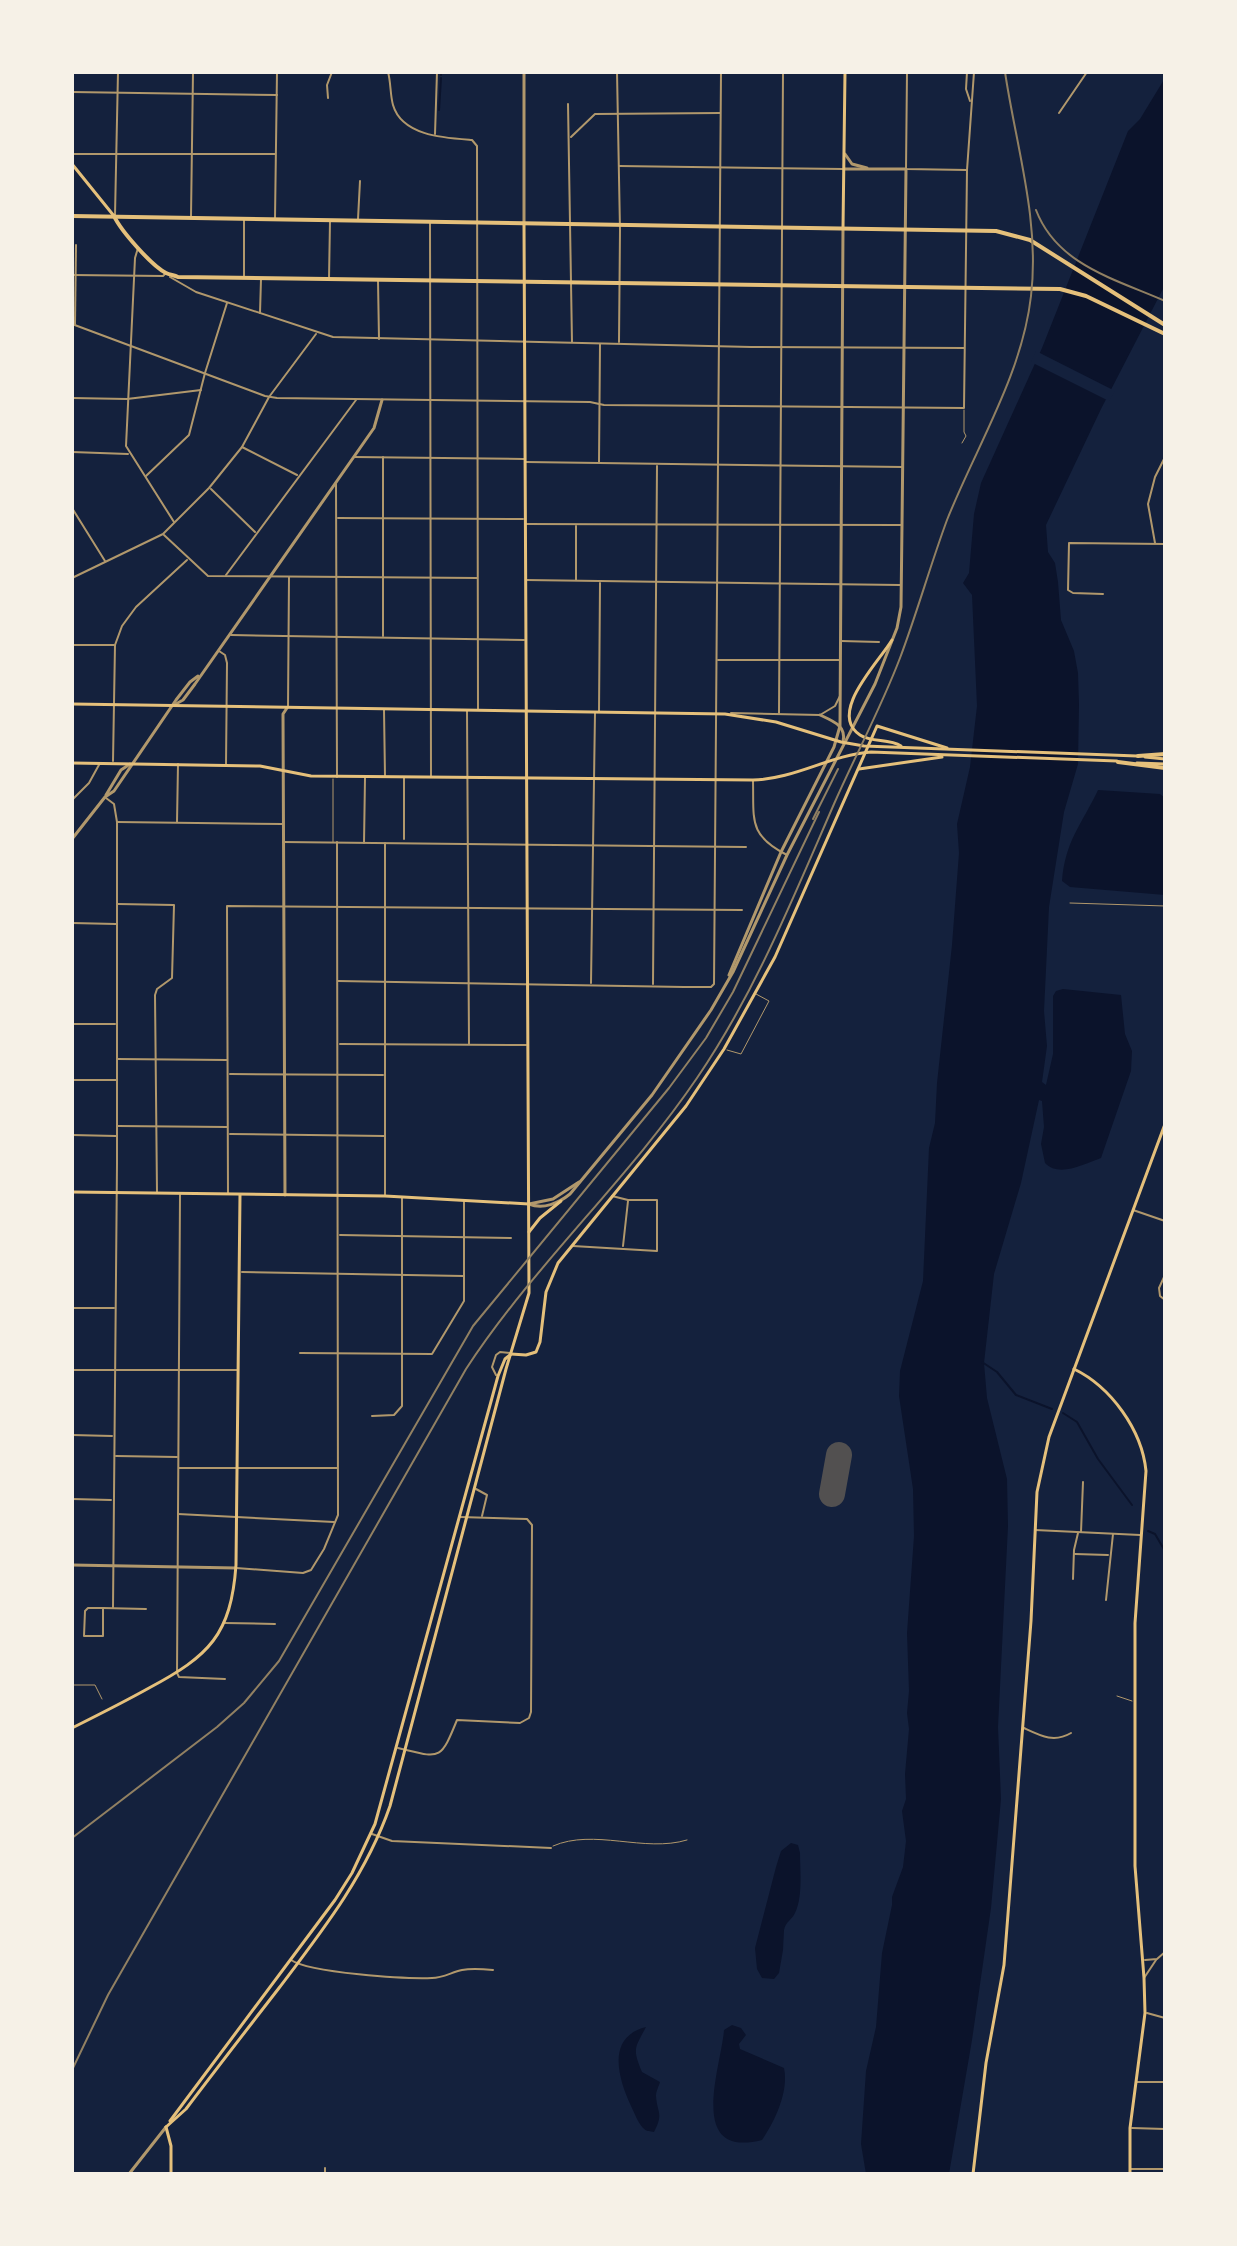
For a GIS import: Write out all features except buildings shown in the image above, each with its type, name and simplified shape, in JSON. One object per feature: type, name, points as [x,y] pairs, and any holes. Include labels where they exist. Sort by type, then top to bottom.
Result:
[{"type":"main road","points":[[843,228],[845,72]]},
{"type":"main road","points":[[72,164],[139,247],[166,273],[185,277],[1069,291],[1165,334]]},
{"type":"main road","points":[[72,216],[996,231],[1030,240],[1165,325]]},
{"type":"main road","points":[[166,2127],[186,2109],[297,1964],[344,1899],[379,1837],[529,1293],[524,224]]},
{"type":"main road","points":[[892,640],[850,702],[848,718],[858,734],[896,742],[902,748]]},
{"type":"main road","points":[[72,704],[725,714],[776,722],[852,744],[963,755],[1116,762],[1165,761]]},
{"type":"main road","points":[[166,2127],[343,1888],[371,1833],[383,1803],[502,1363],[511,1354],[532,1354],[539,1347],[550,1281],[558,1263],[686,1106],[724,1049],[756,994],[877,726],[938,752]]},
{"type":"main road","points":[[72,763],[260,766],[283,772],[335,777],[753,780],[776,779],[846,756],[878,752],[1112,755],[1165,761]]},
{"type":"main road","points":[[859,769],[938,752]]},
{"type":"main road","points":[[973,2174],[986,2063],[1004,1965],[1037,1492],[1042,1461],[1165,1124]]},
{"type":"main road","points":[[72,1192],[385,1196],[529,1204]]},
{"type":"main road","points":[[72,1728],[177,1673],[205,1652],[224,1623],[233,1597],[236,1568],[240,1195]]},
{"type":"main road","points":[[529,1232],[540,1218],[561,1201]]},
{"type":"main road","points":[[1074,1369],[1083,1373],[1117,1406],[1138,1440],[1147,1480],[1135,1605],[1135,1866],[1145,2013],[1130,2128],[1130,2171]]},
{"type":"main road","points":[[166,2127],[171,2146],[171,2174]]},
{"type":"street","points":[[114,216],[118,72]]},
{"type":"street","points":[[191,217],[193,72]]},
{"type":"street","points":[[275,219],[277,72]]},
{"type":"street","points":[[328,98],[327,85],[332,72]]},
{"type":"street","points":[[388,72],[392,100],[399,116],[419,131],[476,141],[478,710]]},
{"type":"street","points":[[435,135],[437,72]]},
{"type":"street","points":[[524,72],[524,224]]},
{"type":"street","points":[[617,72],[619,343]]},
{"type":"street","points":[[338,981],[711,987],[714,984],[721,72]]},
{"type":"street","points":[[779,713],[783,72]]},
{"type":"street","points":[[529,1204],[540,1206],[561,1201],[652,1095],[687,1047],[728,979],[787,855],[875,684],[900,618],[907,72]]},
{"type":"street","points":[[967,72],[966,89],[971,106]]},
{"type":"street","points":[[76,245],[73,324],[269,397],[964,408],[967,170],[974,72]]},
{"type":"street","points":[[1059,113],[1087,72]]},
{"type":"street","points":[[72,92],[277,95]]},
{"type":"street","points":[[568,104],[572,342]]},
{"type":"street","points":[[570,139],[595,114],[721,113]]},
{"type":"street","points":[[844,151],[852,164],[870,169]]},
{"type":"street","points":[[72,154],[275,154]]},
{"type":"street","points":[[619,166],[967,170]]},
{"type":"street","points":[[357,221],[360,181]]},
{"type":"street","points":[[244,218],[244,278]]},
{"type":"street","points":[[329,279],[330,220]]},
{"type":"street","points":[[430,222],[431,777]]},
{"type":"street","points":[[728,979],[781,852],[838,736],[840,726],[843,228]]},
{"type":"street","points":[[139,247],[134,276],[126,446],[174,522]]},
{"type":"street","points":[[74,275],[163,276],[166,273],[187,288],[333,337],[965,348]]},
{"type":"street","points":[[185,277],[187,288]]},
{"type":"street","points":[[260,313],[261,278]]},
{"type":"street","points":[[378,280],[379,339]]},
{"type":"street","points":[[145,477],[189,435],[228,302]]},
{"type":"street","points":[[72,578],[163,534],[209,488],[242,447],[269,397],[316,333]]},
{"type":"street","points":[[599,462],[600,343]]},
{"type":"street","points":[[72,398],[127,399],[202,390]]},
{"type":"street","points":[[226,575],[356,399]]},
{"type":"street","points":[[72,839],[121,780],[172,706],[183,700],[271,576],[374,428],[382,400]]},
{"type":"street","points":[[242,447],[298,475]]},
{"type":"street","points":[[72,452],[129,454]]},
{"type":"street","points":[[353,457],[657,466],[903,467]]},
{"type":"street","points":[[383,457],[383,637]]},
{"type":"street","points":[[1155,543],[1148,504],[1155,477],[1165,457]]},
{"type":"street","points":[[653,986],[657,466]]},
{"type":"street","points":[[335,777],[336,483]]},
{"type":"street","points":[[209,488],[256,533]]},
{"type":"street","points":[[72,508],[106,562]]},
{"type":"street","points":[[336,518],[479,519],[576,525],[902,525]]},
{"type":"street","points":[[576,525],[576,581]]},
{"type":"street","points":[[163,534],[204,575],[479,579]]},
{"type":"street","points":[[1103,594],[1073,593],[1068,590],[1069,543],[1165,544]]},
{"type":"street","points":[[113,763],[115,645],[122,626],[136,607],[188,560]]},
{"type":"street","points":[[285,1195],[283,714],[288,707],[289,576]]},
{"type":"street","points":[[524,579],[901,585]]},
{"type":"street","points":[[591,985],[600,582]]},
{"type":"street","points":[[229,635],[524,640]]},
{"type":"street","points":[[841,641],[879,642]]},
{"type":"street","points":[[72,645],[115,645]]},
{"type":"street","points":[[218,651],[226,659],[226,765]]},
{"type":"street","points":[[717,660],[841,660]]},
{"type":"street","points":[[820,715],[835,706],[840,695]]},
{"type":"street","points":[[384,709],[385,777]]},
{"type":"street","points":[[467,710],[469,1044]]},
{"type":"street","points":[[725,714],[820,715],[840,726],[844,735],[843,746]]},
{"type":"street","points":[[72,800],[89,783],[100,763]]},
{"type":"street","points":[[177,823],[178,764]]},
{"type":"street","points":[[364,843],[365,777]]},
{"type":"street","points":[[404,777],[404,842]]},
{"type":"street","points":[[753,780],[755,829],[762,839],[787,855]]},
{"type":"street","points":[[105,797],[114,804],[117,822],[118,904],[113,1608]]},
{"type":"street","points":[[117,822],[283,824]]},
{"type":"street","points":[[283,842],[746,847]]},
{"type":"street","points":[[72,1565],[307,1572],[314,1567],[336,1522],[339,1196],[335,842]]},
{"type":"street","points":[[385,842],[385,1196]]},
{"type":"street","points":[[118,904],[174,905],[173,976],[155,993],[157,1193]]},
{"type":"street","points":[[228,1195],[227,906],[742,910]]},
{"type":"street","points":[[72,923],[117,924]]},
{"type":"street","points":[[72,1024],[116,1024]]},
{"type":"street","points":[[338,1044],[527,1045]]},
{"type":"street","points":[[117,1059],[228,1060]]},
{"type":"street","points":[[228,1074],[384,1075]]},
{"type":"street","points":[[72,1080],[117,1080]]},
{"type":"street","points":[[117,1126],[228,1127]]},
{"type":"street","points":[[229,1134],[385,1136]]},
{"type":"street","points":[[72,1135],[117,1136]]},
{"type":"street","points":[[529,1204],[553,1199],[580,1181]]},
{"type":"street","points":[[180,1194],[177,1673],[179,1677],[225,1679]]},
{"type":"street","points":[[572,1246],[657,1251],[657,1200],[628,1200],[612,1196]]},
{"type":"street","points":[[372,1416],[394,1415],[402,1406],[402,1198]]},
{"type":"street","points":[[300,1353],[432,1354],[462,1309],[464,1200]]},
{"type":"street","points":[[623,1248],[628,1200]]},
{"type":"street","points":[[1133,1210],[1165,1221]]},
{"type":"street","points":[[339,1235],[511,1238]]},
{"type":"street","points":[[239,1272],[464,1276]]},
{"type":"street","points":[[1165,1275],[1159,1288],[1160,1296],[1165,1300]]},
{"type":"street","points":[[72,1308],[115,1308]]},
{"type":"street","points":[[498,1376],[492,1367],[496,1355],[500,1352],[511,1354]]},
{"type":"street","points":[[72,1370],[239,1370]]},
{"type":"street","points":[[72,1435],[114,1436]]},
{"type":"street","points":[[114,1456],[179,1457]]},
{"type":"street","points":[[179,1468],[338,1468]]},
{"type":"street","points":[[1073,1579],[1083,1482]]},
{"type":"street","points":[[476,1489],[487,1495],[482,1518]]},
{"type":"street","points":[[72,1499],[112,1500]]},
{"type":"street","points":[[178,1514],[336,1522]]},
{"type":"street","points":[[398,1748],[425,1755],[438,1754],[446,1748],[457,1720],[520,1723],[529,1718],[531,1712],[532,1525],[527,1519],[460,1517]]},
{"type":"street","points":[[1035,1530],[1141,1535]]},
{"type":"street","points":[[1106,1600],[1113,1534]]},
{"type":"street","points":[[1074,1554],[1110,1555]]},
{"type":"street","points":[[103,1608],[103,1636],[84,1636],[85,1611],[88,1608],[103,1608],[113,1608],[146,1609]]},
{"type":"street","points":[[224,1623],[275,1624]]},
{"type":"street","points":[[1023,1727],[1042,1738],[1060,1738],[1071,1733]]},
{"type":"street","points":[[371,1833],[392,1841],[551,1848]]},
{"type":"street","points":[[1144,1978],[1165,1952]]},
{"type":"street","points":[[290,1959],[297,1964],[340,1971],[435,1978],[461,1970],[493,1970]]},
{"type":"street","points":[[1143,1960],[1157,1959]]},
{"type":"street","points":[[1145,2013],[1165,2018]]},
{"type":"street","points":[[1136,2082],[1165,2082]]},
{"type":"street","points":[[129,2174],[166,2127]]},
{"type":"street","points":[[1130,2128],[1165,2129]]},
{"type":"street","points":[[325,2168],[325,2174]]},
{"type":"street","points":[[1130,2171],[1165,2169]]},
{"type":"street","points":[[364,2174],[384,2174]]},
{"type":"lane","points":[[962,443],[966,436],[964,408]]},
{"type":"lane","points":[[335,777],[335,842]]},
{"type":"lane","points":[[1070,903],[1165,906]]},
{"type":"lane","points":[[724,1049],[741,1054],[769,1001],[756,994]]},
{"type":"lane","points":[[72,1685],[95,1685],[102,1699]]},
{"type":"lane","points":[[1117,1696],[1135,1702]]},
{"type":"lane","points":[[551,1848],[576,1840],[660,1845],[687,1840]]},
{"type":"water","points":[[1165,78],[1165,285],[1046,525],[1048,552],[1055,563],[1058,582],[1061,620],[1074,651],[1079,704],[1078,764],[1064,812],[1049,907],[1044,1011],[1047,1046],[1042,1082],[1046,1085],[1053,1054],[1053,996],[1063,989],[1121,995],[1125,1034],[1132,1051],[1131,1071],[1101,1158],[1080,1166],[1064,1170],[1045,1163],[1041,1144],[1044,1127],[1042,1101],[1039,1100],[1021,1183],[994,1274],[984,1363],[987,1398],[1007,1479],[1008,1526],[998,1727],[1001,1799],[991,1908],[949,2174],[866,2174],[861,2144],[866,2071],[876,2027],[882,1953],[892,1897],[903,1867],[906,1841],[902,1811],[906,1799],[909,1729],[907,1633],[914,1536],[913,1489],[899,1396],[900,1371],[923,1281],[929,1148],[935,1123],[959,853],[957,824],[970,767],[977,706],[972,595],[963,583],[969,573],[974,514],[981,483],[1042,348],[1128,131],[1140,119]]},
{"type":"water","points":[[1098,790],[1160,794],[1165,798],[1165,895],[1070,887],[1062,881],[1070,844]]},
{"type":"water","points":[[791,1843],[798,1845],[800,1853],[799,1899],[795,1913],[784,1930],[779,1973],[774,1979],[762,1978],[757,1969],[755,1948],[781,1851]]},
{"type":"water","points":[[732,2025],[741,2028],[746,2035],[739,2044],[740,2049],[784,2068],[780,2106],[762,2140],[738,2142],[724,2136],[716,2124],[713,2106],[718,2066],[724,2030]]},
{"type":"water","points":[[646,2027],[636,2053],[642,2072],[660,2082],[656,2096],[659,2117],[654,2132],[644,2129],[638,2120],[619,2071],[620,2049],[625,2040],[633,2032]]},
{"type":"pier","points":[[1036,351],[1115,391],[1109,401],[1031,362]]},
{"type":"waterway","points":[[439,110],[441,78]]},
{"type":"waterway","points":[[982,1362],[997,1372],[1016,1395],[1052,1409]]},
{"type":"waterway","points":[[1063,1413],[1077,1422],[1098,1459],[1132,1505]]},
{"type":"waterway","points":[[1148,1531],[1155,1534],[1165,1551]]},
{"type":"runway","points":[[832,1494],[839,1455]]},
{"type":"railway","points":[[72,2070],[108,1995],[466,1369],[521,1294],[670,1116],[718,1046],[772,944],[893,677],[947,520],[1008,382],[1026,325],[1033,268],[1030,211],[1005,72]]},
{"type":"railway","points":[[1036,210],[1046,229],[1073,257],[1108,277],[1165,301]]},
{"type":"railway","points":[[813,819],[838,769]]},
{"type":"railway","points":[[72,1838],[217,1727],[244,1703],[279,1661],[473,1326],[669,1088],[706,1038],[733,992],[819,812]]}]
